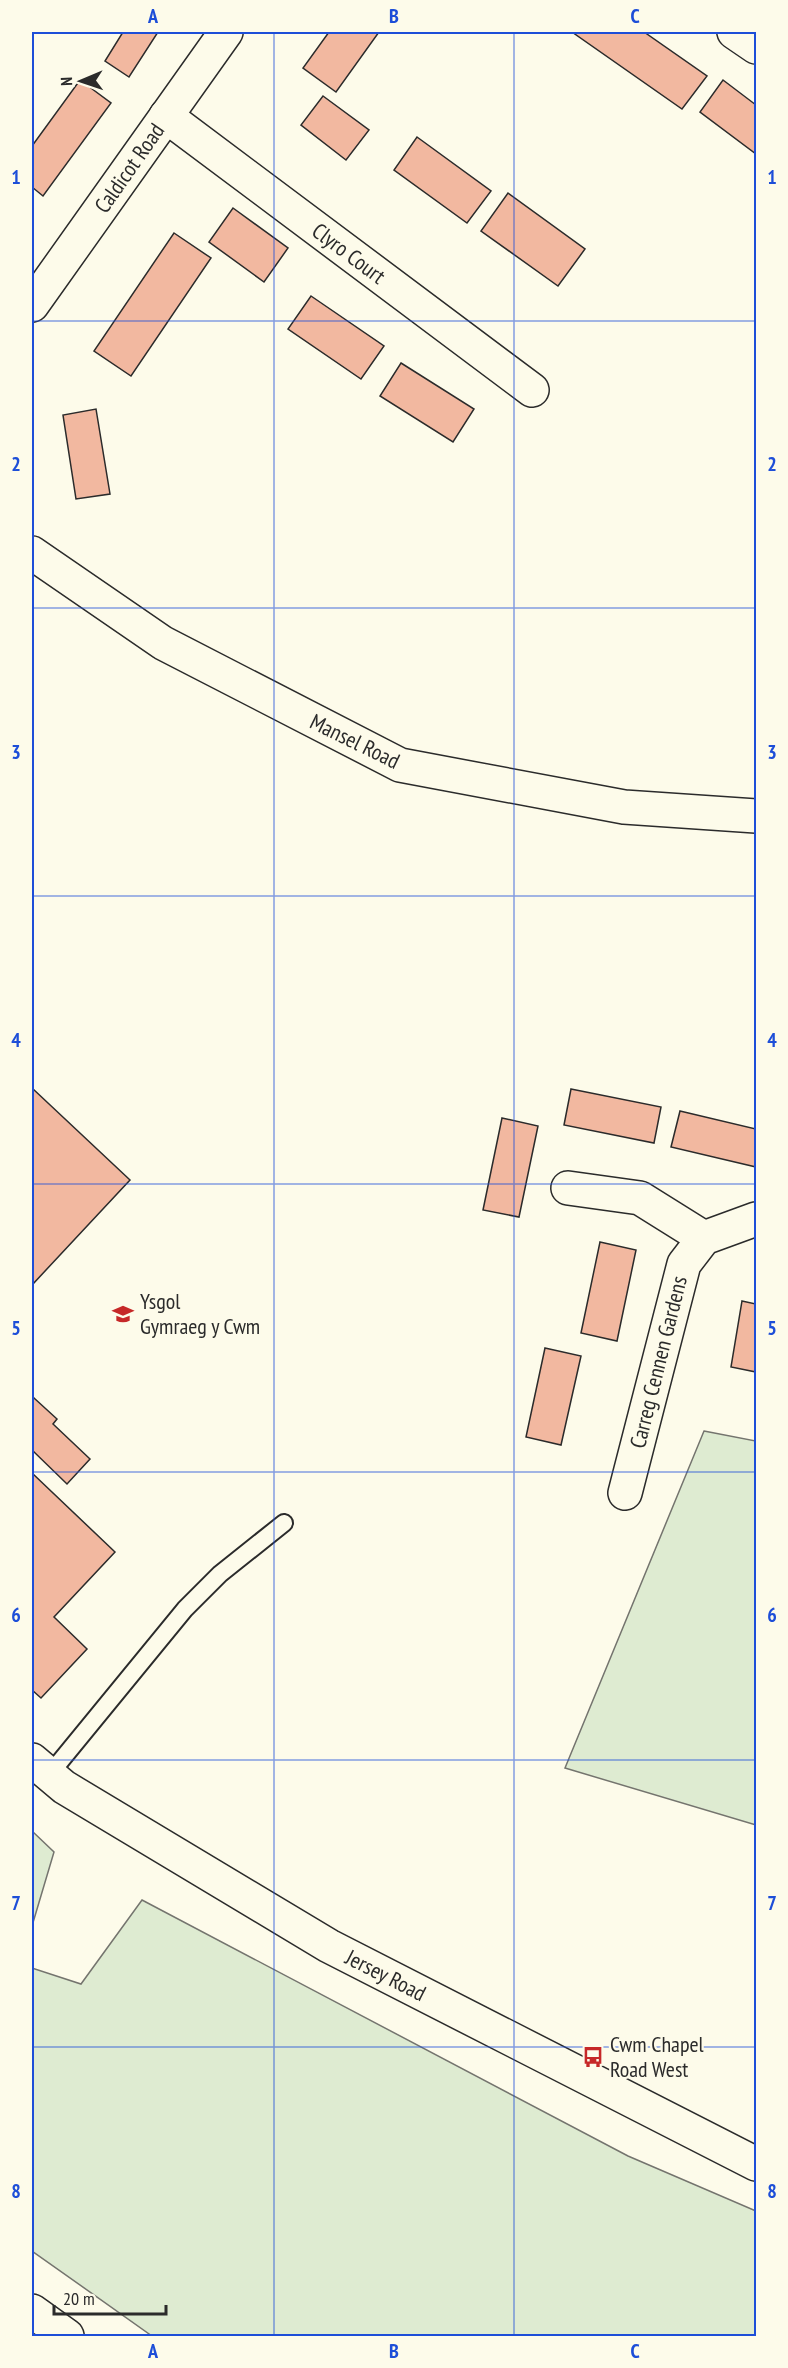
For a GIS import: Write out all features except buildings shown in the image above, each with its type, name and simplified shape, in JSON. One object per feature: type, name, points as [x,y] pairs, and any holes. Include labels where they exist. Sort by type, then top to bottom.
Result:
[{"type":"street","name":"Caldicot Road","points":[[32,305],[226,32]]},
{"type":"street","points":[[734,32],[756,47]]},
{"type":"street","name":"Clyro Court","points":[[166,116],[532,390]]},
{"type":"street","name":"Mansel Road","points":[[32,553],[164,643],[400,765],[624,807],[756,816]]},
{"type":"street","points":[[568,1188],[640,1198],[704,1238],[756,1219]]},
{"type":"street","name":"Carreg Cennen Gardens","points":[[625,1493],[684,1264],[704,1238]]},
{"type":"street","name":"Jersey Road","points":[[40,1767],[64,1786],[329,1946],[756,2164]]},
{"type":"street","points":[[32,2311],[68,2337]]},
{"type":"lane","points":[[40,1767],[185,1609],[220,1574],[284,1523]]},
{"type":"green space","points":[[704,1431],[756,1441],[756,1825],[565,1768]]},
{"type":"green space","points":[[32,1831],[54,1852],[32,1926]]},
{"type":"green space","points":[[142,1900],[628,2156],[756,2211],[756,2336],[152,2336],[32,2251],[32,1968],[81,1984]]},
{"type":"place","name":"Ysgol Gymraeg y Cwm","points":[[123,1314]]},
{"type":"place","name":"Cwm Chapel Road West","points":[[593,2057]]}]
